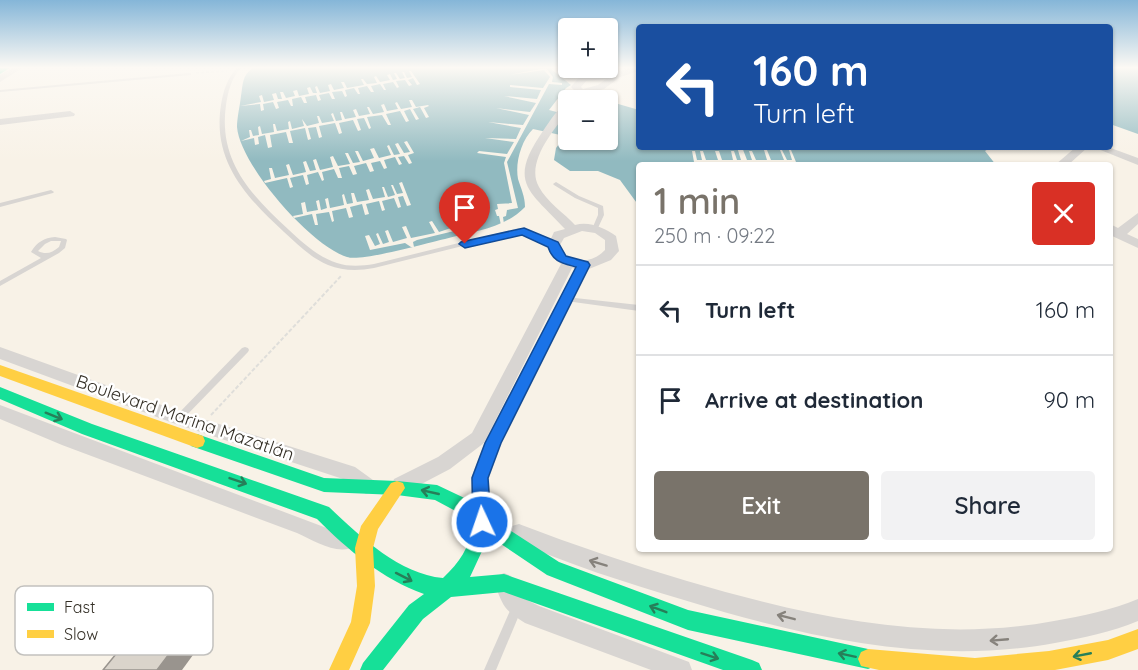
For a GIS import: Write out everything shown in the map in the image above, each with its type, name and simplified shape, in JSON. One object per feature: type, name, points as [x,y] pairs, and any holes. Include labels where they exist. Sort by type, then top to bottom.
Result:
[{"type":"main road","name":"Boulevard Marina Mazatlán","points":[[0,370],[115,413],[324,485],[397,488],[437,493],[469,509],[489,527],[553,569],[688,620],[876,661],[975,668],[1049,661],[1108,650],[1138,639]]},
{"type":"main road","points":[[0,393],[87,429],[302,504],[333,520],[382,564],[405,578],[427,586],[448,588],[504,584],[752,670]]},
{"type":"main road","points":[[339,670],[360,622],[366,586],[358,544],[397,488]]},
{"type":"main road","points":[[370,670],[395,635],[418,610],[448,588],[474,556],[489,527]]},
{"type":"street","points":[[1,122],[70,114]]},
{"type":"street","points":[[558,118],[545,135],[532,160],[530,183],[572,229]]},
{"type":"street","points":[[1065,162],[1079,150]]},
{"type":"street","points":[[1106,150],[1138,162]]},
{"type":"street","points":[[1115,230],[1138,217]]},
{"type":"street","points":[[572,229],[595,229],[611,239],[612,251],[602,261],[576,264],[557,255],[554,245],[559,235],[572,229]]},
{"type":"street","points":[[1115,230],[1138,237]]},
{"type":"street","points":[[1115,230],[1138,244]]},
{"type":"street","points":[[397,488],[485,440],[566,299],[576,264]]},
{"type":"street","points":[[576,264],[485,440],[480,478],[489,527],[514,530],[582,558],[713,599],[860,635],[912,641],[968,642],[1047,635],[1138,610]]},
{"type":"street","name":"Boulevard Marina Mazatlán","points":[[0,353],[179,418],[350,473],[368,488]]},
{"type":"street","points":[[0,412],[69,441],[303,526],[331,539],[358,544]]},
{"type":"street","points":[[504,584],[517,606],[532,615],[681,670]]},
{"type":"lane","points":[[224,99],[222,124],[226,153],[237,178],[249,195],[308,251],[327,262],[348,268],[376,266],[519,231],[532,234],[554,245]]},
{"type":"lane","points":[[556,184],[569,194],[601,207],[601,215],[595,229]]},
{"type":"lane","points":[[0,205],[51,192]]},
{"type":"lane","points":[[0,284],[49,255]]},
{"type":"lane","points":[[566,299],[636,308]]},
{"type":"lane","points":[[179,418],[245,350]]},
{"type":"lane","points":[[490,670],[517,606]]},
{"type":"path","points":[[201,425],[348,268]]},
{"type":"water","points":[[241,99],[557,99],[549,110],[558,112],[558,134],[533,129],[522,146],[517,173],[525,207],[517,214],[498,225],[478,231],[366,257],[347,257],[332,250],[297,221],[250,162],[241,143],[237,127]]},
{"type":"water","points":[[1113,99],[1138,99],[1138,134],[1113,125]]},
{"type":"water","points":[[618,104],[636,109],[636,150],[986,150],[985,151],[994,162],[636,162],[636,202],[620,180],[598,171],[570,171],[554,160],[558,145],[558,150],[618,150]]},
{"type":"pier","points":[[260,99],[264,102],[292,99],[293,106],[288,100],[277,102],[279,108],[276,109],[273,102],[263,104],[264,110],[261,111],[260,104],[240,106],[261,102]]},
{"type":"pier","points":[[519,99],[541,99],[507,162],[518,208],[507,210],[506,216],[503,217],[504,224],[501,225],[495,210],[498,209],[497,204],[512,203],[504,163],[506,157],[477,153],[479,151],[507,154],[514,142],[485,138],[516,139],[521,128],[488,122],[523,125],[529,115],[496,108],[530,112],[536,103]]},
{"type":"pier","points":[[409,100],[412,100],[416,107],[428,105],[424,108],[429,117],[426,118],[420,107],[413,109],[419,119],[416,120],[410,109],[404,111],[409,121],[406,122],[400,111],[386,114],[391,125],[388,125],[382,115],[367,117],[371,128],[369,129],[364,118],[357,119],[361,130],[358,131],[353,120],[339,123],[342,133],[339,134],[335,123],[319,126],[322,137],[319,138],[316,127],[308,128],[311,139],[308,140],[305,128],[290,131],[293,143],[289,143],[286,132],[270,135],[272,147],[268,148],[265,135],[258,137],[259,144],[255,145],[254,138],[241,141],[250,137],[249,130],[253,136],[259,135],[258,127],[260,126],[262,134],[274,132],[273,124],[277,131],[289,129],[288,122],[290,121],[292,129],[304,126],[302,119],[307,126],[319,123],[317,116],[322,123],[334,121],[331,114],[333,113],[336,121],[342,120],[340,112],[345,119],[356,117],[353,110],[356,109],[359,116],[370,114],[367,107],[373,114],[384,112],[381,105],[384,104],[387,111],[398,109],[395,103],[397,102],[401,109],[412,107]]},
{"type":"pier","points":[[407,141],[414,153],[408,155],[412,163],[409,164],[404,156],[398,157],[402,164],[399,165],[395,157],[384,160],[387,168],[384,169],[380,161],[371,163],[374,171],[370,172],[366,163],[354,166],[357,174],[353,175],[349,166],[339,168],[342,178],[338,178],[334,169],[322,172],[324,180],[322,181],[318,172],[307,175],[309,184],[306,185],[303,175],[290,178],[293,187],[290,188],[287,178],[265,183],[264,181],[271,179],[269,168],[272,168],[275,178],[289,175],[286,165],[289,164],[293,175],[306,172],[303,162],[306,161],[310,171],[316,170],[313,160],[316,159],[320,170],[333,167],[330,157],[333,156],[338,166],[350,164],[345,153],[348,153],[353,163],[360,162],[355,151],[358,151],[363,161],[374,158],[370,149],[374,148],[379,158],[391,155],[387,146],[389,145],[394,155],[400,154],[395,144],[398,143],[404,153],[410,152],[404,142]]},
{"type":"pier","points":[[738,150],[743,150],[747,160],[752,160],[749,151],[752,151],[756,160],[767,160],[764,150],[767,150],[771,160],[784,160],[780,150],[782,150],[787,160],[792,160],[789,150],[791,150],[796,162],[694,162],[692,151],[695,151],[697,160],[702,160],[700,151],[703,151],[706,160],[718,160],[715,151],[719,151],[722,160],[733,160],[731,151],[734,151],[737,160],[741,160]]},
{"type":"pier","points":[[402,182],[411,205],[407,206],[403,196],[398,197],[401,207],[398,208],[394,198],[382,201],[385,210],[382,211],[379,201],[366,204],[369,214],[365,215],[362,204],[350,207],[353,217],[349,218],[346,208],[332,211],[334,221],[332,222],[329,212],[316,214],[318,225],[315,225],[312,214],[294,218],[293,216],[303,214],[301,203],[305,202],[307,212],[318,210],[316,201],[319,200],[321,210],[327,208],[325,199],[328,198],[330,208],[344,205],[342,195],[344,194],[347,204],[353,203],[351,193],[354,193],[357,202],[369,200],[366,190],[369,189],[373,199],[385,197],[382,187],[388,197],[395,195],[391,185],[397,194],[403,193],[399,183]]},
{"type":"pier","points":[[475,210],[483,224],[417,240],[413,242],[414,247],[405,243],[370,250],[365,236],[369,235],[375,246],[380,244],[376,234],[378,233],[383,244],[389,242],[385,231],[388,230],[393,242],[407,238],[402,227],[406,226],[411,238],[435,233],[429,222],[432,221],[439,232],[451,228],[446,218],[449,217],[456,228],[468,225],[464,214],[467,213],[471,224],[478,222],[473,211]]},
{"type":"building","points":[[115,655],[168,655],[157,670],[103,670]]},
{"type":"traffic: fast","points":[[0,393],[87,429],[323,513],[351,540],[405,578],[427,586],[448,588],[504,583],[752,670]]},
{"type":"traffic: fast","points":[[197,441],[324,485],[397,488],[437,493],[469,509],[482,522],[553,569],[688,620],[868,659]]},
{"type":"traffic: fast","points":[[370,670],[416,612],[446,589],[467,567],[479,541],[482,522]]},
{"type":"traffic: slow","points":[[0,370],[197,441]]},
{"type":"traffic: slow","points":[[339,670],[360,623],[366,586],[364,548],[370,526],[397,488]]},
{"type":"traffic: slow","points":[[868,659],[975,668],[1049,661],[1108,650],[1138,639]]},
{"type":"route","points":[[465,244],[524,231],[554,245],[554,250],[562,259],[584,265],[493,443],[480,478],[482,522]]}]
